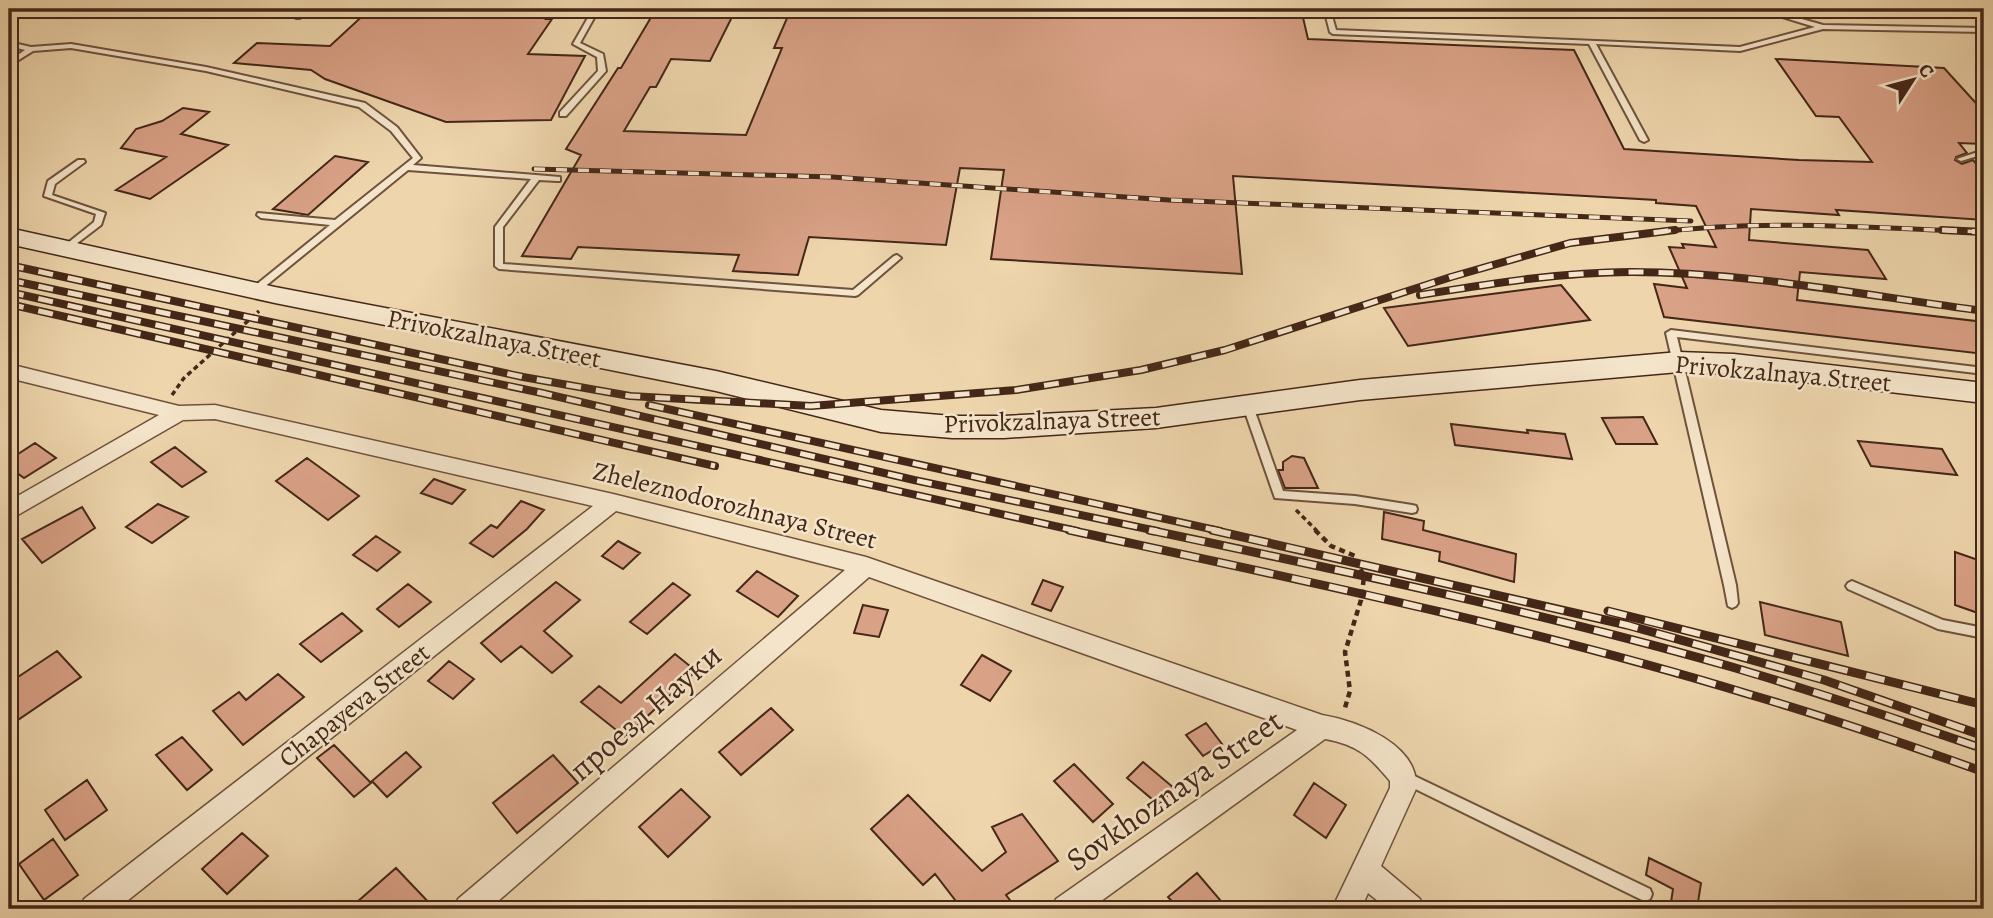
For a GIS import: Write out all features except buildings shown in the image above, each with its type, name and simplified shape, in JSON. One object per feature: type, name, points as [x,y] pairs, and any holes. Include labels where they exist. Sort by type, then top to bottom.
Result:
[{"type":"main road","name":"Privokzalnaya Street","points":[[9,236],[265,293],[716,381],[881,421],[952,427],[1003,428],[1156,418],[1360,390],[1679,362],[1734,364],[1984,393]]},
{"type":"street","name":"Zheleznodorozhnaya Street","points":[[9,370],[172,411],[215,412],[613,502],[866,566],[1332,729],[1372,740],[1404,783]]},
{"type":"street","points":[[9,511],[172,411]]},
{"type":"street","name":"Chapayeva Street","points":[[94,909],[613,502]]},
{"type":"street","name":"проезд Науки","points":[[468,909],[866,566]]},
{"type":"street","name":"Sovkhoznaya Street","points":[[1066,909],[1332,729]]},
{"type":"street","points":[[1346,909],[1404,783]]},
{"type":"street","points":[[1363,870],[1410,909]]},
{"type":"lane","points":[[298,17],[309,9]]},
{"type":"lane","points":[[563,114],[602,71],[600,56],[576,44],[596,9]]},
{"type":"lane","points":[[1327,9],[1333,32],[1741,49],[1823,27]]},
{"type":"lane","points":[[1760,9],[1823,27],[1984,30]]},
{"type":"lane","points":[[1591,41],[1644,139]]},
{"type":"lane","points":[[9,44],[31,49],[71,46],[206,69],[362,105],[394,129],[417,158],[336,223],[265,293]]},
{"type":"lane","points":[[9,64],[31,49]]},
{"type":"lane","points":[[1961,159],[1984,152]]},
{"type":"lane","points":[[67,248],[98,223],[102,213],[48,196],[51,183],[81,162]]},
{"type":"lane","points":[[405,167],[557,179]]},
{"type":"lane","points":[[536,178],[499,227],[499,266],[855,293],[897,258]]},
{"type":"lane","points":[[261,215],[336,223]]},
{"type":"lane","points":[[1732,603],[1671,333],[1984,371]]},
{"type":"lane","points":[[1248,406],[1279,495],[1355,500],[1412,509]]},
{"type":"lane","points":[[1852,586],[1942,625],[1984,633]]},
{"type":"lane","points":[[1404,783],[1645,894]]},
{"type":"path","points":[[172,411],[184,378],[265,293]]},
{"type":"path","points":[[1279,495],[1331,546],[1355,556],[1364,577],[1361,600],[1345,652],[1350,691],[1341,717],[1332,729]]},
{"type":"railway","points":[[534,169],[832,177],[1169,200],[1691,221]]},
{"type":"railway","points":[[1660,232],[1782,225],[1984,232],[1942,230]]},
{"type":"railway","points":[[9,265],[523,377],[630,396],[811,406],[1016,390],[1141,370],[1225,350],[1451,277],[1570,243],[1675,230]]},
{"type":"railway","points":[[1420,295],[1578,274],[1675,273],[1764,280],[1984,311]]},
{"type":"railway","points":[[9,280],[542,393],[914,480],[1157,531]]},
{"type":"railway","points":[[9,292],[1077,531]]},
{"type":"railway","points":[[9,304],[715,466]]},
{"type":"railway","points":[[649,405],[1220,531]]},
{"type":"railway","points":[[1069,530],[1410,605],[1664,669],[1807,712],[1984,772]]},
{"type":"railway","points":[[1149,530],[1442,593],[1660,647],[1795,686],[1984,749]]},
{"type":"railway","points":[[1212,530],[1627,625],[1824,680],[1984,736]]},
{"type":"railway","points":[[1608,611],[1984,705]]}]
